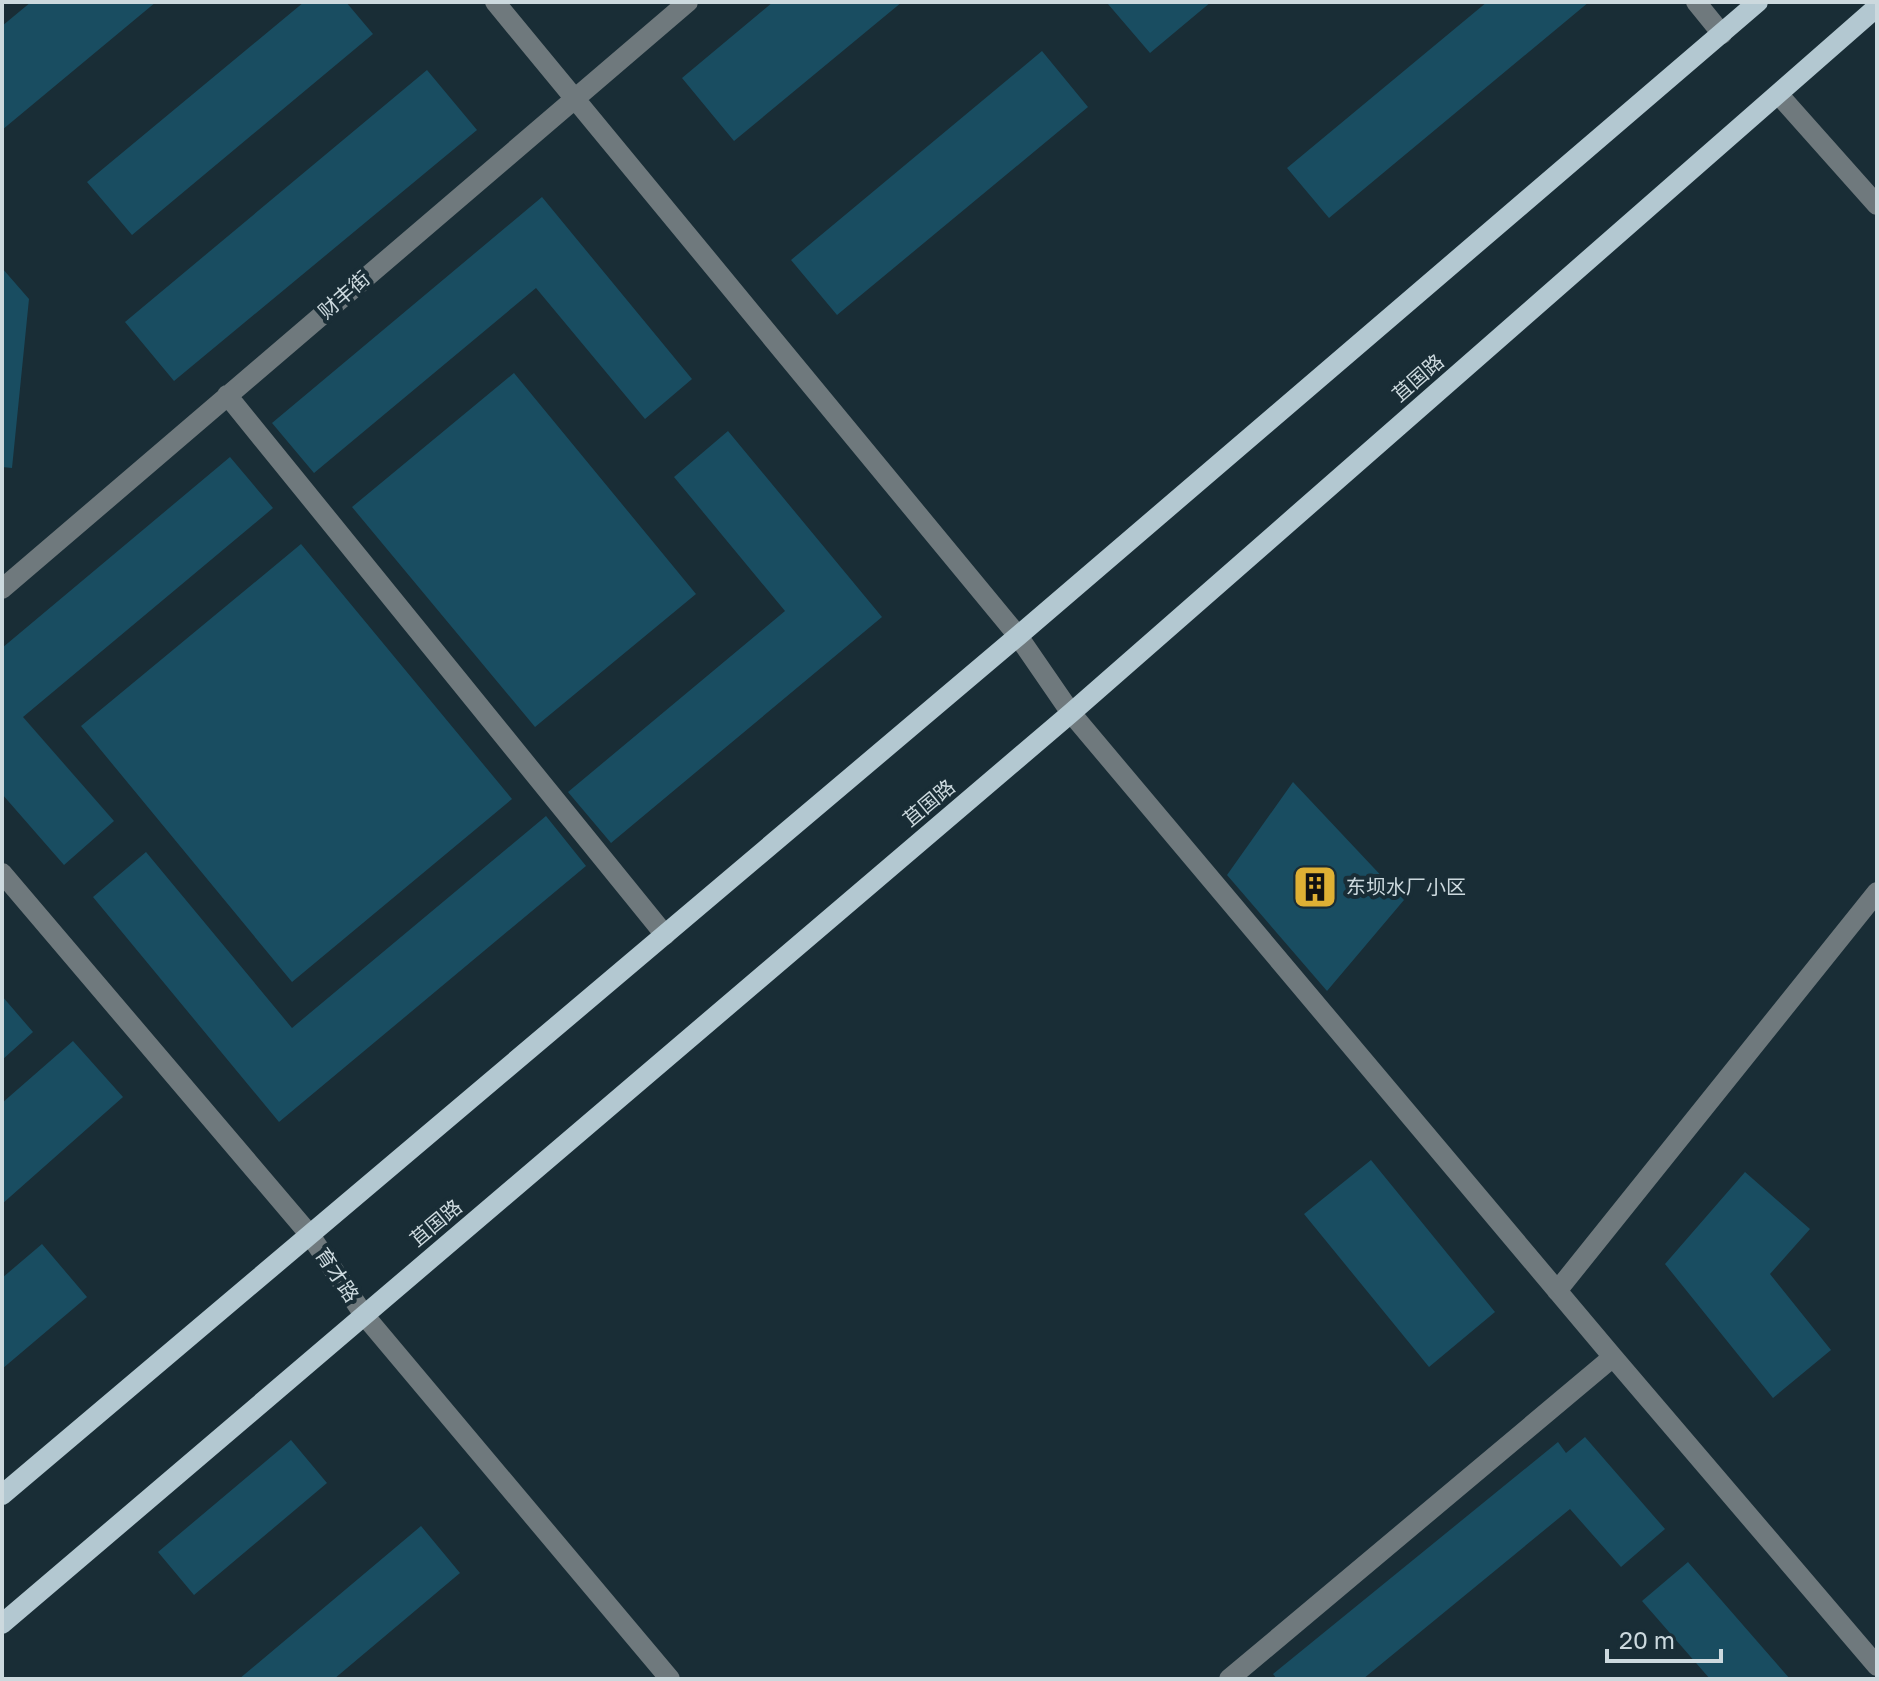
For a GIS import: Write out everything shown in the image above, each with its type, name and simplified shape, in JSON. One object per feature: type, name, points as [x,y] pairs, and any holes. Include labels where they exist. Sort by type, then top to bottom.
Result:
[{"type":"main road","points":[[2,1495],[1018,636],[1758,2]]},
{"type":"main road","name":"苴国路","points":[[2,1624],[1071,713],[1877,7]]},
{"type":"street","points":[[495,2],[1018,636],[1071,713],[1877,1666]]},
{"type":"street","name":"财丰街","points":[[2,589],[688,2]]},
{"type":"street","points":[[1696,2],[1722,34]]},
{"type":"street","points":[[1779,95],[1877,205]]},
{"type":"street","points":[[227,395],[665,935]]},
{"type":"street","name":"育才路","points":[[2,873],[310,1235],[364,1315],[670,1679]]},
{"type":"street","points":[[1557,1291],[1877,892]]},
{"type":"street","points":[[1229,1679],[1613,1357]]},
{"type":"building","points":[[31,2],[156,2],[2,130],[2,26]]},
{"type":"building","points":[[304,2],[346,2],[373,34],[132,235],[87,182]]},
{"type":"building","points":[[773,2],[902,2],[734,141],[682,78]]},
{"type":"building","points":[[1211,2],[1150,53],[1108,4]]},
{"type":"building","points":[[1487,2],[1589,2],[1329,218],[1287,168]]},
{"type":"building","points":[[1042,51],[1088,107],[837,315],[791,260]]},
{"type":"building","points":[[427,70],[477,130],[174,381],[125,322]]},
{"type":"building","points":[[542,197],[692,379],[645,419],[536,288],[314,473],[272,423]]},
{"type":"building","points":[[2,268],[29,299],[12,468],[2,467]]},
{"type":"building","points":[[514,373],[696,594],[535,727],[352,507]]},
{"type":"building","points":[[728,431],[882,617],[611,843],[568,792],[785,611],[674,477]]},
{"type":"building","points":[[230,457],[273,508],[23,717],[114,821],[64,865],[2,794],[2,648]]},
{"type":"building","points":[[301,544],[512,799],[292,982],[81,726]]},
{"type":"building","name":"东坝水厂小区","points":[[1293,782],[1404,900],[1327,991],[1227,875]]},
{"type":"building","points":[[546,816],[586,866],[279,1122],[93,897],[146,852],[292,1028]]},
{"type":"building","points":[[2,996],[33,1032],[2,1060]]},
{"type":"building","points":[[73,1041],[123,1097],[2,1204],[2,1103]]},
{"type":"building","points":[[1371,1160],[1495,1312],[1429,1367],[1304,1214]]},
{"type":"building","points":[[1745,1172],[1810,1229],[1770,1274],[1831,1350],[1773,1398],[1665,1264]]},
{"type":"building","points":[[42,1244],[87,1297],[2,1369],[2,1278]]},
{"type":"building","points":[[1585,1437],[1665,1529],[1621,1567],[1570,1509],[1363,1679],[1277,1679],[1273,1674],[1558,1442],[1566,1453]]},
{"type":"building","points":[[291,1440],[327,1483],[194,1595],[158,1552]]},
{"type":"building","points":[[421,1526],[460,1573],[334,1679],[239,1679]]},
{"type":"building","points":[[1688,1562],[1790,1679],[1710,1679],[1642,1601]]},
{"type":"place","name":"东坝水厂小区","points":[[1315,887]]}]
